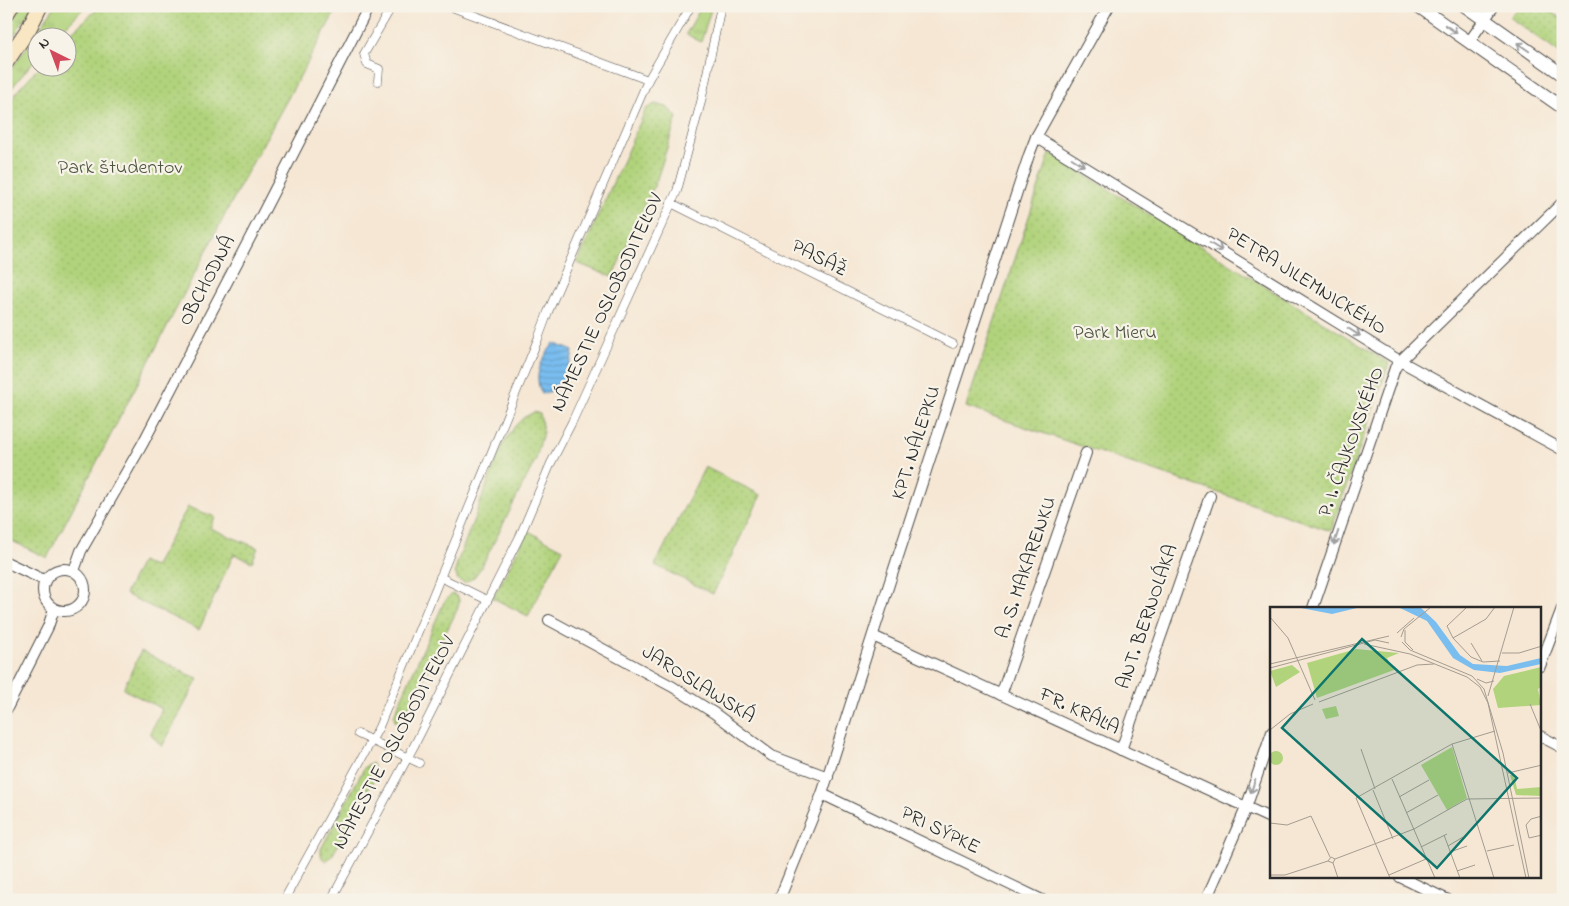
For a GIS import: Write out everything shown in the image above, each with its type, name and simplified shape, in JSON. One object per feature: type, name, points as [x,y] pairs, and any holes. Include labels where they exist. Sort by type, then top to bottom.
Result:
[{"type":"main road","points":[[6,14],[11,6]]},
{"type":"main road","points":[[29,28],[40,6]]},
{"type":"main road","points":[[6,62],[28,29]]},
{"type":"street","points":[[29,28],[49,6]]},
{"type":"street","name":"OBCHODNÁ","points":[[74,571],[81,552],[142,443],[369,6]]},
{"type":"street","points":[[378,81],[379,69],[367,64],[364,54],[392,6]]},
{"type":"street","points":[[449,6],[648,80]]},
{"type":"street","name":"NÁMESTIE OSLOBODITEĽOV","points":[[287,899],[379,726],[548,312],[648,80],[692,6]]},
{"type":"street","name":"NÁMESTIE OSLOBODITEĽOV","points":[[331,900],[407,758],[520,536],[551,463],[572,422],[677,190],[701,102],[721,6]]},
{"type":"street","name":"KPT. NÁLEPKU","points":[[779,900],[828,777],[872,636],[1036,137],[1109,6]]},
{"type":"street","points":[[1418,6],[1563,108]]},
{"type":"street","points":[[1465,6],[1563,75]]},
{"type":"street","points":[[1469,42],[1494,6]]},
{"type":"street","name":"PETRA JILEMNICKÉHO","points":[[1036,137],[1400,361],[1563,450]]},
{"type":"street","name":"P. I. ČAJKOVSKÉHO","points":[[1313,607],[1395,368],[1563,202]]},
{"type":"street","name":"PASÁŽ","points":[[671,203],[953,344]]},
{"type":"street","name":"A. S. MAKARENKU","points":[[1001,695],[1086,453]]},
{"type":"street","name":"ANT. BERNOLÁKA","points":[[1121,750],[1210,496]]},
{"type":"street","points":[[6,562],[44,580]]},
{"type":"street","points":[[64,568],[74,571],[81,577],[85,586],[83,600],[70,610],[59,611],[54,609],[43,597],[44,580],[55,570],[64,568]]},
{"type":"street","points":[[440,577],[487,600]]},
{"type":"street","points":[[1542,661],[1563,606]]},
{"type":"street","points":[[6,710],[48,627],[54,609]]},
{"type":"street","name":"JAROSLAWSKÁ","points":[[549,620],[673,687],[772,756],[828,777]]},
{"type":"street","name":"FR. KRÁĽA","points":[[872,636],[1270,819]]},
{"type":"street","points":[[358,734],[419,763]]},
{"type":"street","points":[[1542,737],[1563,748]]},
{"type":"street","points":[[1206,900],[1246,808],[1270,738]]},
{"type":"street","name":"PRI SÝPKE","points":[[822,794],[1042,900]]},
{"type":"street","points":[[1402,878],[1448,900]]},
{"type":"green space","points":[[21,6],[33,6],[6,47],[6,28]]},
{"type":"green space","points":[[55,6],[86,6],[64,28],[40,28]]},
{"type":"green space","name":"Park študentov","points":[[101,6],[309,6],[334,14],[242,182],[47,558],[6,538],[6,108],[29,78],[78,78],[78,28],[76,28]]},
{"type":"green space","points":[[702,6],[712,6],[701,42],[686,34]]},
{"type":"green space","points":[[1520,6],[1542,6],[1563,20],[1563,56],[1509,17]]},
{"type":"green space","points":[[28,45],[28,68],[6,95],[6,77]]},
{"type":"green space","points":[[655,104],[667,107],[677,117],[656,182],[612,277],[577,263],[646,109]]},
{"type":"green space","name":"Park Mieru","points":[[1050,153],[1389,363],[1331,531],[966,407]]},
{"type":"green space","points":[[534,412],[540,414],[543,432],[536,459],[481,568],[474,577],[465,583],[458,580],[455,572],[457,563],[502,446],[515,426],[523,418]]},
{"type":"green space","points":[[705,467],[761,495],[713,594],[655,565]]},
{"type":"green space","points":[[188,507],[215,517],[210,528],[258,548],[252,562],[234,554],[199,630],[125,594],[141,562],[154,567]]},
{"type":"green space","points":[[528,531],[563,549],[528,616],[493,598]]},
{"type":"green space","points":[[452,594],[457,596],[459,600],[457,610],[403,720],[395,721],[394,715],[444,602]]},
{"type":"green space","points":[[141,651],[198,679],[162,747],[150,733],[162,709],[123,689]]},
{"type":"green space","points":[[372,763],[375,770],[373,781],[332,856],[326,861],[323,859],[321,849],[363,770]]},
{"type":"water","points":[[554,343],[573,351],[572,358],[560,384],[549,392],[542,394],[539,387],[538,374],[542,361]]}]
